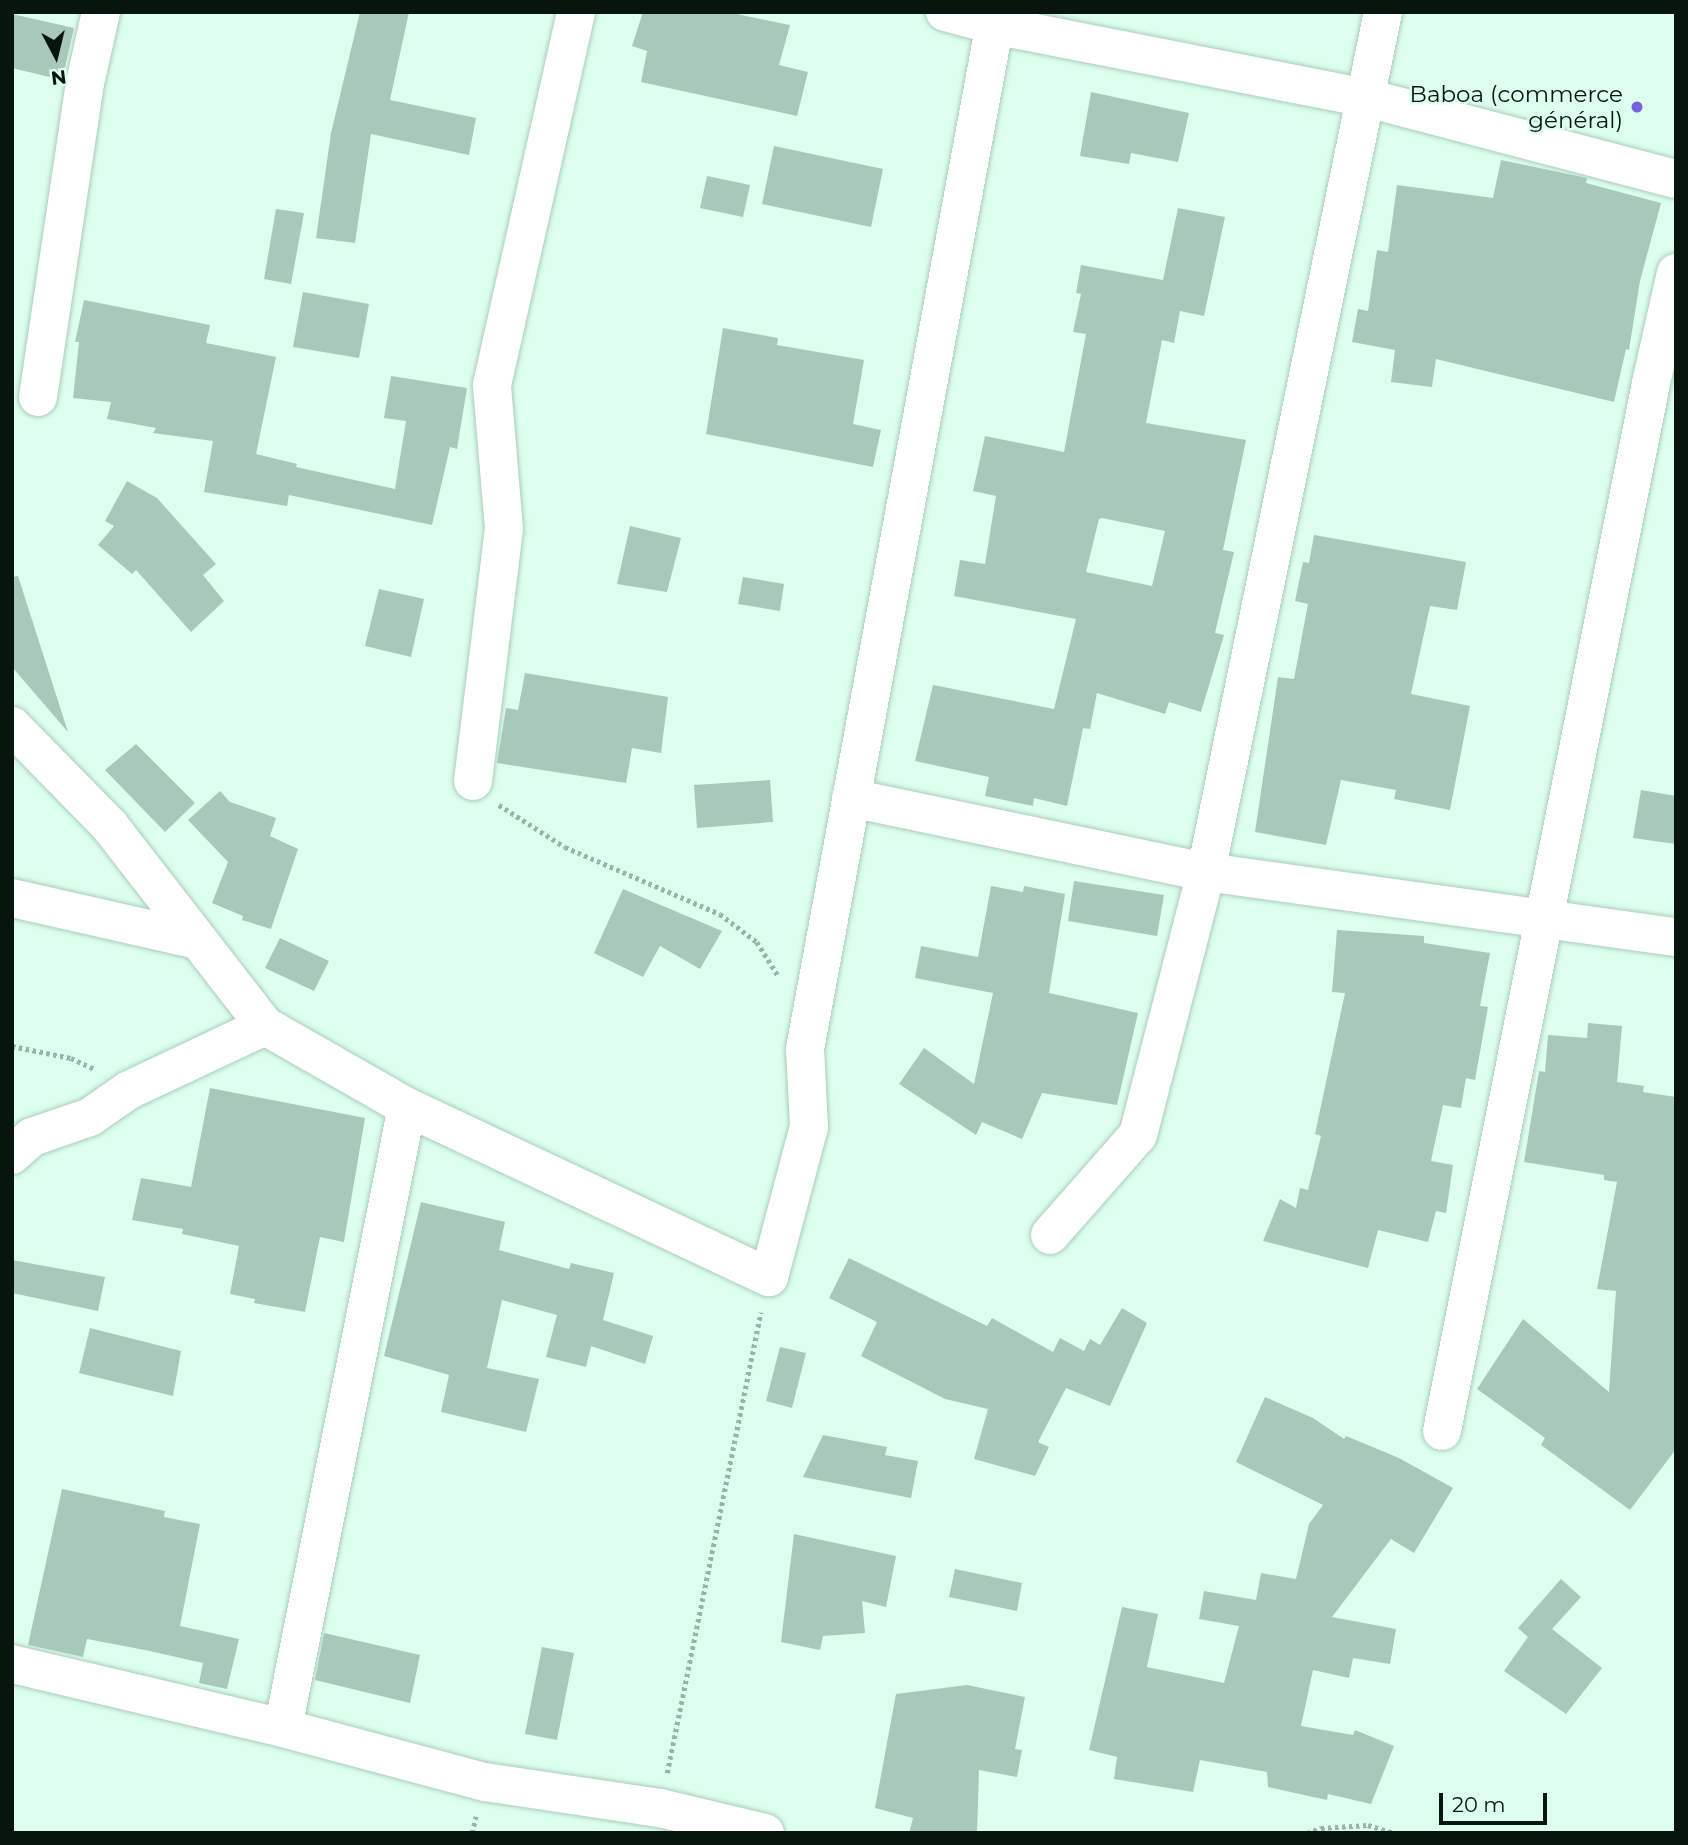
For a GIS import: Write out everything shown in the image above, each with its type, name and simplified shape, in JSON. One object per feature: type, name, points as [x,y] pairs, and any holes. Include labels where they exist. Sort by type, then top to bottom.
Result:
[{"type":"street","points":[[38,397],[85,83],[101,12]]},
{"type":"street","points":[[473,781],[504,529],[492,385],[576,12]]},
{"type":"street","points":[[945,12],[995,19],[1367,97],[1676,179]]},
{"type":"street","points":[[1050,1235],[1138,1136],[1206,872],[1383,12]]},
{"type":"street","points":[[12,726],[109,825],[265,1026],[407,1107],[769,1277],[809,1127],[805,1049],[995,19]]},
{"type":"street","points":[[1442,1431],[1651,383],[1676,273]]},
{"type":"street","points":[[851,798],[1206,872],[1676,937]]},
{"type":"street","points":[[12,898],[197,940]]},
{"type":"street","points":[[12,1155],[32,1137],[90,1117],[128,1090],[265,1026]]},
{"type":"street","points":[[283,1728],[407,1107]]},
{"type":"street","points":[[12,1664],[283,1728],[485,1782],[660,1808],[765,1833]]},
{"type":"path","points":[[473,781],[492,800],[565,847],[720,914],[757,942],[782,986]]},
{"type":"path","points":[[12,1046],[71,1058],[107,1074],[128,1090]]},
{"type":"path","points":[[660,1808],[769,1277]]},
{"type":"path","points":[[1307,1833],[1321,1828],[1368,1825],[1394,1833]]},
{"type":"building","points":[[360,12],[409,12],[390,100],[476,118],[469,155],[371,134],[355,243],[316,238],[331,133]]},
{"type":"building","points":[[643,12],[727,12],[790,25],[779,65],[808,72],[797,116],[641,82],[647,51],[632,46]]},
{"type":"building","points":[[12,14],[74,28],[62,80],[12,68]]},
{"type":"building","points":[[1091,92],[1189,113],[1178,162],[1131,153],[1129,164],[1080,156]]},
{"type":"building","points":[[774,146],[883,169],[871,227],[762,204]]},
{"type":"building","points":[[1501,160],[1587,178],[1586,183],[1661,203],[1640,281],[1629,350],[1626,349],[1614,402],[1436,359],[1432,387],[1391,382],[1395,350],[1352,342],[1358,309],[1368,311],[1377,250],[1388,252],[1397,185],[1493,198]]},
{"type":"building","points":[[707,176],[750,185],[743,217],[700,208]]},
{"type":"building","points":[[1178,208],[1225,217],[1204,316],[1180,311],[1174,343],[1162,340],[1146,423],[1246,440],[1223,550],[1234,552],[1215,633],[1224,635],[1201,712],[1169,702],[1165,714],[1097,693],[1090,729],[1083,728],[1067,806],[1034,798],[1033,806],[985,796],[989,777],[915,761],[933,685],[1054,709],[1076,619],[954,596],[960,560],[985,564],[996,496],[973,491],[985,436],[1064,452],[1086,334],[1073,332],[1081,294],[1076,293],[1081,265],[1163,280]],"holes":[[[1099,519],[1165,531],[1152,586],[1086,572]]]},
{"type":"building","points":[[276,209],[304,213],[291,284],[264,279]]},
{"type":"building","points":[[303,292],[369,304],[359,358],[293,347]]},
{"type":"building","points":[[84,300],[210,325],[206,343],[276,357],[256,454],[297,464],[296,467],[395,489],[406,421],[384,418],[391,376],[467,388],[457,449],[450,447],[432,525],[289,495],[287,506],[204,492],[213,441],[153,433],[156,428],[107,419],[111,402],[73,398],[79,342],[75,342]]},
{"type":"building","points":[[723,328],[778,338],[777,345],[864,360],[853,424],[881,430],[873,467],[706,434]]},
{"type":"building","points":[[127,481],[157,498],[216,564],[203,575],[224,601],[191,632],[136,570],[132,574],[98,545],[114,526],[105,521]]},
{"type":"building","points":[[630,526],[681,538],[667,592],[617,584]]},
{"type":"building","points":[[1314,535],[1466,562],[1457,610],[1430,606],[1411,694],[1470,706],[1450,810],[1394,799],[1396,790],[1341,780],[1326,845],[1255,832],[1278,677],[1294,679],[1308,604],[1295,601],[1303,562],[1309,563]]},
{"type":"building","points":[[18,576],[68,732],[12,667],[12,577]]},
{"type":"building","points":[[743,577],[784,584],[780,611],[738,604]]},
{"type":"building","points":[[379,589],[424,599],[411,657],[365,646]]},
{"type":"building","points":[[525,673],[668,697],[661,753],[632,748],[626,783],[497,763],[506,708],[518,710]]},
{"type":"building","points":[[136,744],[195,803],[165,832],[105,770]]},
{"type":"building","points":[[770,780],[773,822],[697,828],[694,785]]},
{"type":"building","points":[[1641,790],[1676,796],[1676,844],[1633,838]]},
{"type":"building","points":[[220,791],[230,802],[276,818],[270,836],[298,849],[271,929],[242,920],[243,916],[212,903],[228,862],[188,820]]},
{"type":"building","points":[[1074,881],[1164,895],[1157,936],[1068,921]]},
{"type":"building","points":[[991,886],[1023,892],[1024,886],[1065,894],[1049,993],[1138,1013],[1117,1105],[1042,1093],[1022,1139],[982,1122],[976,1135],[899,1084],[924,1048],[974,1084],[993,993],[915,978],[921,946],[978,957]]},
{"type":"building","points":[[623,889],[722,931],[700,969],[660,946],[643,977],[594,953]]},
{"type":"building","points":[[1337,930],[1424,936],[1424,943],[1490,953],[1480,1006],[1488,1007],[1475,1080],[1466,1078],[1461,1108],[1443,1105],[1431,1161],[1453,1165],[1446,1213],[1436,1211],[1428,1242],[1378,1230],[1368,1268],[1263,1241],[1280,1199],[1296,1208],[1300,1188],[1308,1190],[1321,1136],[1315,1134],[1345,993],[1332,992]]},
{"type":"building","points":[[280,938],[329,961],[314,991],[265,968]]},
{"type":"building","points":[[1588,1023],[1622,1026],[1617,1082],[1644,1086],[1643,1092],[1676,1097],[1676,1449],[1630,1510],[1541,1445],[1545,1438],[1477,1389],[1523,1319],[1609,1392],[1616,1291],[1597,1289],[1617,1182],[1604,1180],[1604,1175],[1524,1162],[1539,1071],[1545,1072],[1548,1035],[1587,1038]]},
{"type":"building","points":[[210,1088],[365,1118],[344,1242],[320,1237],[305,1312],[254,1303],[255,1299],[230,1294],[239,1246],[182,1234],[183,1229],[132,1220],[141,1178],[191,1187]]},
{"type":"building","points":[[421,1202],[505,1222],[499,1250],[569,1269],[571,1263],[614,1273],[603,1320],[653,1336],[645,1364],[591,1346],[586,1367],[546,1357],[557,1315],[502,1300],[487,1368],[539,1379],[526,1432],[441,1412],[449,1375],[384,1356]]},
{"type":"building","points":[[849,1258],[987,1326],[992,1318],[1053,1352],[1060,1338],[1084,1351],[1090,1339],[1100,1345],[1122,1308],[1147,1323],[1110,1406],[1066,1388],[1038,1442],[1049,1447],[1035,1476],[974,1459],[988,1409],[945,1399],[861,1356],[877,1322],[829,1298]]},
{"type":"building","points":[[12,1260],[105,1277],[98,1311],[12,1293]]},
{"type":"building","points":[[90,1328],[181,1351],[173,1396],[79,1373]]},
{"type":"building","points":[[780,1347],[806,1353],[792,1408],[766,1401]]},
{"type":"building","points":[[1265,1397],[1313,1418],[1344,1439],[1346,1436],[1399,1458],[1453,1488],[1414,1553],[1391,1539],[1332,1617],[1396,1629],[1390,1664],[1353,1658],[1349,1678],[1313,1670],[1301,1726],[1353,1735],[1355,1730],[1394,1746],[1371,1804],[1328,1794],[1327,1800],[1268,1787],[1267,1772],[1200,1760],[1193,1792],[1114,1779],[1117,1757],[1089,1750],[1122,1607],[1158,1614],[1147,1667],[1224,1683],[1239,1626],[1199,1619],[1204,1591],[1256,1600],[1261,1573],[1296,1579],[1309,1524],[1323,1505],[1236,1462]]},
{"type":"building","points":[[823,1435],[887,1447],[885,1455],[918,1461],[911,1498],[803,1477]]},
{"type":"building","points":[[62,1489],[165,1511],[164,1517],[200,1524],[180,1626],[239,1639],[227,1689],[199,1683],[203,1663],[145,1650],[87,1639],[83,1657],[28,1645]]},
{"type":"building","points":[[794,1534],[896,1556],[886,1607],[862,1601],[865,1633],[823,1636],[820,1650],[781,1642]]},
{"type":"building","points":[[955,1569],[1022,1583],[1017,1611],[949,1597]]},
{"type":"building","points":[[1561,1579],[1581,1597],[1552,1629],[1602,1668],[1566,1714],[1504,1671],[1528,1637],[1518,1628]]},
{"type":"building","points":[[324,1633],[420,1655],[410,1703],[315,1680]]},
{"type":"building","points":[[542,1647],[574,1653],[557,1740],[525,1734]]},
{"type":"building","points":[[967,1685],[1025,1697],[1015,1749],[1022,1750],[1017,1777],[979,1770],[977,1833],[909,1833],[913,1818],[875,1808],[896,1694]]},
{"type":"place","name":"Baboa (commerce général)","points":[[1637,107]]}]
